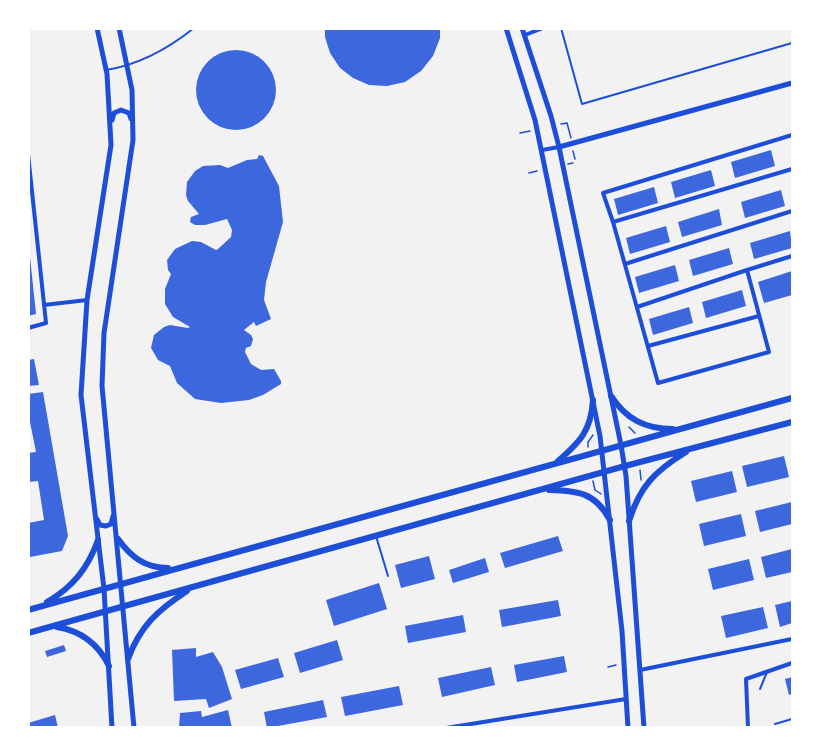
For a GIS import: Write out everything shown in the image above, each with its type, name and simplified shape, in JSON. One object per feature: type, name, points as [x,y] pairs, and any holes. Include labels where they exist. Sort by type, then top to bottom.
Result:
[{"type":"main road","points":[[611,396],[629,418],[646,426],[664,429],[682,428]]},
{"type":"main road","points":[[28,610],[792,398]]},
{"type":"main road","points":[[555,464],[582,438],[588,428],[592,418],[593,400]]},
{"type":"main road","points":[[28,633],[625,466],[792,422]]},
{"type":"main road","points":[[629,521],[635,501],[650,479],[666,465],[693,448]]},
{"type":"main road","points":[[543,489],[575,491],[587,495],[605,511],[610,520]]},
{"type":"main road","points":[[118,539],[130,555],[139,561],[161,568],[178,568]]},
{"type":"main road","points":[[40,607],[71,586],[92,558],[98,540]]},
{"type":"main road","points":[[128,659],[149,620],[194,587]]},
{"type":"main road","points":[[54,626],[69,629],[88,639],[98,647],[109,666]]},
{"type":"street","points":[[97,28],[110,99],[111,145],[87,300],[81,395],[104,589],[112,728]]},
{"type":"street","points":[[119,28],[132,90],[133,140],[104,333],[102,386],[134,728]]},
{"type":"street","points":[[506,28],[542,150],[602,450],[622,631],[628,728]]},
{"type":"street","points":[[522,28],[559,147],[625,466],[644,728]]},
{"type":"street","points":[[525,35],[543,28]]},
{"type":"street","points":[[542,150],[792,82]]},
{"type":"street","points":[[111,127],[114,113],[121,110],[129,113],[133,123]]},
{"type":"street","points":[[747,270],[768,352],[658,383],[603,193],[792,135]]},
{"type":"street","points":[[28,154],[46,323],[28,328]]},
{"type":"street","points":[[613,222],[792,171]]},
{"type":"street","points":[[625,264],[792,211]]},
{"type":"street","points":[[637,307],[792,256]]},
{"type":"street","points":[[44,305],[87,300]]},
{"type":"street","points":[[648,346],[759,316]]},
{"type":"street","points":[[95,512],[100,525],[106,526],[112,522],[114,508]]},
{"type":"street","points":[[640,669],[792,639]]},
{"type":"street","points":[[748,728],[746,679],[792,663]]},
{"type":"street","points":[[446,728],[626,698]]},
{"type":"lane","points":[[106,70],[127,66],[149,57],[194,28]]},
{"type":"lane","points":[[561,28],[582,104],[792,43]]},
{"type":"lane","points":[[376,536],[388,576]]},
{"type":"lane","points":[[760,689],[767,672]]},
{"type":"lane","points":[[775,724],[792,719]]},
{"type":"path","points":[[629,428],[635,433]]},
{"type":"path","points":[[589,453],[588,442],[593,435]]},
{"type":"path","points":[[640,467],[642,478],[640,482]]},
{"type":"path","points":[[592,475],[595,490],[602,495]]},
{"type":"building","points":[[325,28],[440,28],[440,38],[433,56],[421,71],[405,82],[387,86],[369,85],[353,78],[340,68],[330,53]]},
{"type":"building","points":[[236,50],[251,53],[264,62],[273,75],[276,90],[273,105],[264,118],[251,127],[236,130],[221,127],[208,118],[199,105],[196,90],[199,75],[208,62],[221,53]]},
{"type":"building","points":[[771,150],[775,166],[735,178],[731,162]]},
{"type":"building","points":[[259,155],[263,156],[279,186],[283,222],[266,282],[264,300],[271,319],[256,326],[254,322],[244,330],[253,339],[251,346],[246,348],[245,352],[251,364],[261,370],[274,369],[281,384],[249,400],[221,403],[195,399],[177,383],[170,366],[158,360],[151,348],[154,335],[164,327],[170,325],[190,327],[173,317],[165,304],[165,289],[171,274],[167,260],[175,249],[192,241],[201,242],[216,250],[231,237],[232,230],[227,219],[205,225],[195,225],[190,222],[191,217],[199,214],[188,201],[187,182],[195,171],[203,166],[220,165],[228,168],[247,160],[257,159]]},
{"type":"building","points":[[711,170],[715,186],[675,198],[671,182]]},
{"type":"building","points":[[654,187],[658,203],[618,215],[614,199]]},
{"type":"building","points":[[781,190],[785,206],[745,218],[741,202]]},
{"type":"building","points":[[719,209],[722,225],[682,237],[678,222]]},
{"type":"building","points":[[666,226],[670,242],[630,254],[626,238]]},
{"type":"building","points":[[790,231],[792,248],[754,259],[750,243]]},
{"type":"building","points":[[729,248],[733,264],[693,276],[689,260]]},
{"type":"building","points":[[30,257],[36,314],[28,316],[28,258]]},
{"type":"building","points":[[675,265],[679,281],[639,293],[635,277]]},
{"type":"building","points":[[792,271],[792,295],[764,303],[758,282]]},
{"type":"building","points":[[742,290],[746,306],[706,318],[702,302]]},
{"type":"building","points":[[689,307],[693,323],[653,335],[649,319]]},
{"type":"building","points":[[34,359],[39,385],[28,386],[28,360]]},
{"type":"building","points":[[43,392],[68,536],[62,551],[30,557],[28,523],[44,520],[38,481],[28,482],[28,453],[36,452],[28,412],[28,394]]},
{"type":"building","points":[[784,456],[789,477],[747,487],[742,466]]},
{"type":"building","points":[[732,471],[737,492],[696,502],[691,481]]},
{"type":"building","points":[[792,502],[792,524],[760,532],[755,511]]},
{"type":"building","points":[[741,514],[746,536],[704,546],[699,524]]},
{"type":"building","points":[[558,536],[563,551],[505,568],[500,553]]},
{"type":"building","points":[[792,549],[792,572],[766,578],[761,557]]},
{"type":"building","points":[[429,556],[435,579],[401,588],[395,565]]},
{"type":"building","points":[[485,558],[489,572],[453,583],[449,570]]},
{"type":"building","points":[[749,559],[754,580],[713,590],[708,569]]},
{"type":"building","points":[[379,583],[387,609],[334,626],[326,600]]},
{"type":"building","points":[[558,600],[561,616],[502,627],[499,610]]},
{"type":"building","points":[[792,601],[792,623],[780,627],[775,605]]},
{"type":"building","points":[[763,607],[768,628],[726,638],[721,616]]},
{"type":"building","points":[[463,615],[466,632],[408,643],[405,626]]},
{"type":"building","points":[[337,640],[343,660],[300,673],[294,653]]},
{"type":"building","points":[[64,645],[66,651],[47,657],[45,651]]},
{"type":"building","points":[[196,648],[196,657],[213,652],[222,667],[232,699],[209,708],[206,699],[174,701],[172,650]]},
{"type":"building","points":[[564,656],[567,672],[517,682],[514,665]]},
{"type":"building","points":[[278,658],[284,677],[241,689],[235,670]]},
{"type":"building","points":[[491,667],[495,685],[442,697],[438,678]]},
{"type":"building","points":[[792,677],[792,694],[789,695],[785,679]]},
{"type":"building","points":[[399,686],[403,705],[345,716],[341,697]]},
{"type":"building","points":[[323,700],[327,717],[267,728],[264,712]]},
{"type":"building","points":[[228,710],[232,728],[179,728],[180,713],[201,711],[202,717]]},
{"type":"building","points":[[55,715],[58,728],[28,728],[28,723]]}]
